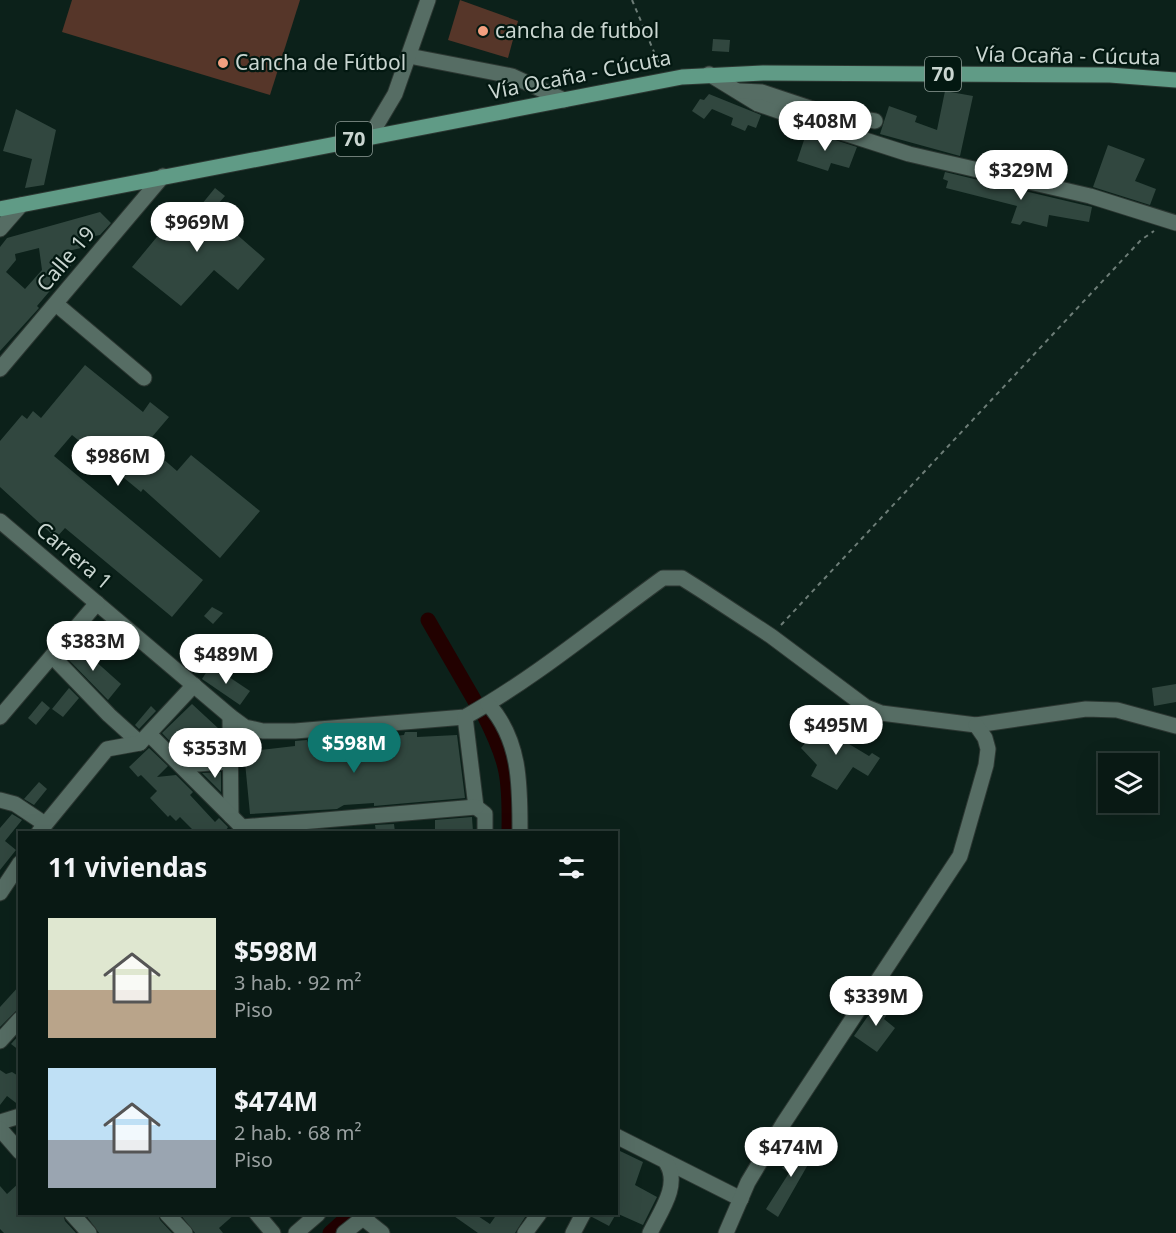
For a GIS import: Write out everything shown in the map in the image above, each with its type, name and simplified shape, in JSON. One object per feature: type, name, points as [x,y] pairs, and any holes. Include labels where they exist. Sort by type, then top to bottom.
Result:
[{"type":"main road","name":"Vía Ocaña - Cúcuta","points":[[0,209],[666,80],[709,75],[1098,75],[1176,80]]},
{"type":"street","points":[[370,136],[395,94],[428,0]]},
{"type":"street","points":[[409,56],[512,76],[564,100]]},
{"type":"street","points":[[709,75],[740,91],[758,104],[909,154],[1090,196],[1171,222]]},
{"type":"street","points":[[740,91],[762,92],[822,112],[875,121]]},
{"type":"street","name":"Calle 19","points":[[0,369],[163,176]]},
{"type":"street","points":[[0,229],[21,205]]},
{"type":"street","points":[[56,304],[144,378]]},
{"type":"street","name":"Carrera 1","points":[[0,521],[245,727],[263,731],[295,731],[465,717]]},
{"type":"street","points":[[476,807],[465,717],[488,705],[663,578],[682,578],[771,636],[866,707],[881,713],[976,725],[1086,709],[1134,713],[1176,726]]},
{"type":"street","points":[[0,717],[97,603]]},
{"type":"street","points":[[52,656],[109,715],[181,765],[240,825],[476,807],[485,814],[485,831]]},
{"type":"street","points":[[0,800],[15,804],[42,828],[107,750],[145,739],[194,686]]},
{"type":"street","points":[[488,705],[498,716],[508,734],[515,756],[520,778],[520,831]]},
{"type":"street","points":[[230,716],[229,762],[240,825]]},
{"type":"street","points":[[726,1233],[741,1200],[783,1124],[960,856],[986,765],[988,749],[985,738],[976,725]]},
{"type":"street","points":[[181,765],[229,762]]},
{"type":"street","points":[[1,890],[18,866]]},
{"type":"street","points":[[0,1041],[18,1021]]},
{"type":"street","points":[[0,1122],[18,1117]]},
{"type":"street","points":[[0,1129],[18,1150]]},
{"type":"street","points":[[618,1139],[741,1200]]},
{"type":"street","points":[[650,1233],[672,1186],[671,1170],[667,1164]]},
{"type":"street","points":[[73,1215],[88,1233]]},
{"type":"street","points":[[168,1215],[184,1233]]},
{"type":"street","points":[[257,1215],[273,1233]]},
{"type":"street","points":[[296,1233],[317,1215]]},
{"type":"street","points":[[525,1233],[538,1215]]},
{"type":"street","points":[[573,1233],[582,1215]]},
{"type":"street","points":[[344,1233],[366,1216],[382,1233]]},
{"type":"path","points":[[632,0],[666,80]]},
{"type":"path","points":[[771,636],[1141,240],[1171,222]]},
{"type":"shaded area","name":"Cancha de Fútbol","points":[[72,0],[300,0],[270,95],[62,32]]},
{"type":"shaded area","name":"cancha de futbol","points":[[460,0],[518,21],[508,58],[448,40]]},
{"type":"building","points":[[713,39],[730,40],[729,52],[712,51]]},
{"type":"building","points":[[945,91],[973,96],[960,156],[880,134],[889,106],[917,116],[915,122],[937,130]]},
{"type":"building","points":[[709,94],[761,115],[756,128],[748,125],[745,131],[731,125],[733,118],[712,109],[704,119],[692,111],[700,99],[704,100]]},
{"type":"building","points":[[16,109],[56,130],[44,185],[25,188],[32,159],[3,151]]},
{"type":"building","points":[[807,131],[857,147],[849,168],[831,163],[828,171],[797,161]]},
{"type":"building","points":[[1108,145],[1145,159],[1135,181],[1156,189],[1150,205],[1093,187]]},
{"type":"building","points":[[945,172],[1092,207],[1089,222],[1049,215],[1047,227],[1023,221],[1020,225],[1011,223],[1017,206],[946,188],[948,181],[943,179]]},
{"type":"building","points":[[215,188],[225,196],[211,212],[265,259],[238,290],[214,270],[181,306],[132,267],[161,232],[154,227],[164,214],[176,223],[182,216],[188,221]]},
{"type":"building","points":[[100,212],[111,223],[100,235],[80,239],[81,248],[68,251],[71,266],[37,306],[39,308],[0,351],[0,247],[7,238]],"holes":[[[39,248],[42,270],[25,289],[6,272],[16,260],[15,254]]]},
{"type":"building","points":[[85,365],[143,412],[150,402],[169,417],[146,444],[177,471],[191,455],[260,511],[220,558],[143,489],[141,492],[72,435],[54,456],[203,580],[172,617],[65,528],[56,538],[0,487],[0,441],[22,415],[27,419],[33,411],[41,418]]},
{"type":"building","points":[[212,607],[223,613],[213,624],[204,616]]},
{"type":"building","points":[[75,643],[121,684],[108,700],[65,656]]},
{"type":"building","points":[[211,665],[250,691],[240,705],[202,679]]},
{"type":"building","points":[[1176,684],[1176,702],[1154,706],[1152,688]]},
{"type":"building","points":[[69,688],[79,698],[63,717],[52,709]]},
{"type":"building","points":[[42,701],[50,708],[36,725],[28,718]]},
{"type":"building","points":[[192,704],[219,729],[220,753],[210,746],[208,748],[196,738],[181,753],[162,733]]},
{"type":"building","points":[[151,706],[156,711],[139,729],[135,725]]},
{"type":"building","points":[[843,721],[851,728],[844,735],[851,740],[849,744],[869,756],[872,753],[880,758],[868,776],[853,767],[837,790],[811,776],[817,765],[801,748],[822,723],[830,730],[832,727],[835,730]]},
{"type":"building","points":[[405,732],[417,732],[417,737],[457,735],[465,798],[374,806],[374,803],[344,805],[337,809],[250,814],[244,752],[295,746],[295,741],[307,740],[308,744],[321,744],[404,735]]},
{"type":"building","points":[[149,748],[168,766],[157,777],[176,775],[193,792],[190,795],[215,822],[219,818],[228,827],[226,831],[194,831],[180,817],[176,821],[170,815],[168,817],[150,798],[157,791],[129,767]]},
{"type":"building","points":[[221,772],[221,792],[202,773]]},
{"type":"building","points":[[39,782],[47,789],[34,805],[24,799]]},
{"type":"building","points":[[12,814],[22,820],[5,841],[16,850],[0,870],[0,828]]},
{"type":"building","points":[[472,817],[473,831],[435,831],[435,820]]},
{"type":"building","points":[[394,824],[395,831],[376,831],[375,825]]},
{"type":"building","points":[[339,829],[339,831],[313,831]]},
{"type":"building","points":[[18,987],[18,1009],[0,1027],[0,1007]]},
{"type":"building","points":[[880,999],[892,1006],[884,1019],[895,1028],[877,1052],[854,1036]]},
{"type":"building","points":[[18,1036],[18,1049],[11,1044]]},
{"type":"building","points":[[0,1070],[6,1074],[12,1072],[18,1076],[18,1104],[7,1096],[0,1105]]},
{"type":"building","points":[[797,1144],[814,1154],[778,1217],[766,1209],[789,1173],[782,1168]]},
{"type":"building","points":[[620,1151],[643,1162],[635,1185],[657,1197],[643,1225],[618,1214],[618,1154]]},
{"type":"building","points":[[18,1184],[18,1215],[63,1215],[65,1221],[76,1233],[4,1233],[0,1229],[0,1186],[7,1194]]},
{"type":"building","points":[[86,1215],[158,1215],[172,1233],[99,1233]]},
{"type":"building","points":[[181,1215],[234,1215],[219,1228],[223,1233],[195,1233]]},
{"type":"building","points":[[452,1215],[476,1215],[490,1224],[496,1215],[526,1215],[515,1233],[478,1233]]},
{"type":"building","points":[[593,1215],[615,1215],[609,1226],[592,1217]]},
{"type":"waterway","points":[[428,620],[476,703]]},
{"type":"waterway","points":[[483,713],[498,745],[506,771],[509,831]]},
{"type":"waterway","points":[[330,1233],[350,1215]]},
{"type":"place","name":"cancha de futbol","points":[[483,31]]},
{"type":"place","name":"Cancha de Fútbol","points":[[223,63]]}]
